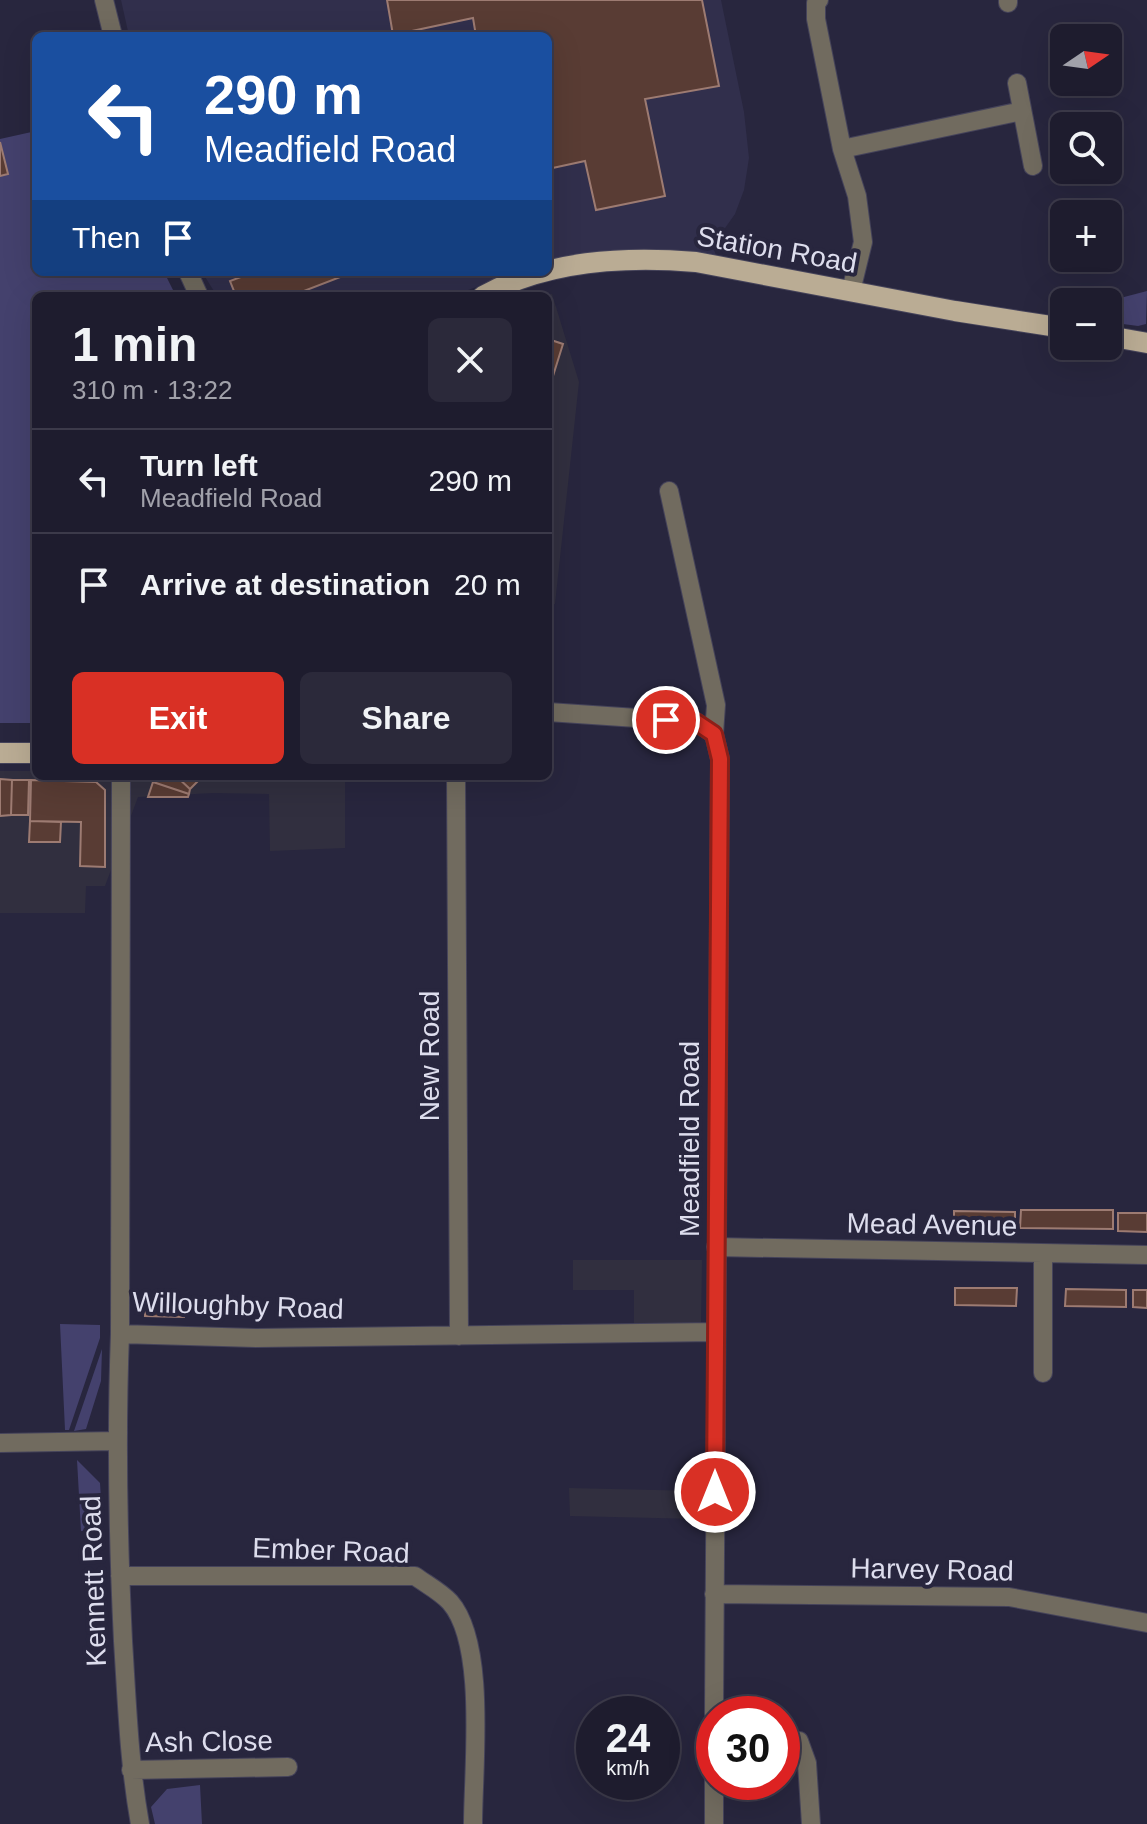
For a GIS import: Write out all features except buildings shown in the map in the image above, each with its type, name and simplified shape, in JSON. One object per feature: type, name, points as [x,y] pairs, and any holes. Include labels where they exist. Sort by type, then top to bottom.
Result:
[{"type":"main road","name":"Station Road","points":[[552,271],[578,264],[629,259],[696,262],[1050,326]]},
{"type":"main road","name":"Station Road","points":[[490,292],[535,276]]},
{"type":"main road","points":[[1122,339],[1147,343]]},
{"type":"main road","points":[[0,753],[32,753]]},
{"type":"street","points":[[104,0],[112,32]]},
{"type":"street","points":[[819,0],[816,3],[816,19],[842,149],[857,196],[863,242],[851,291]]},
{"type":"street","points":[[1017,83],[1033,166]]},
{"type":"street","points":[[842,149],[1022,111]]},
{"type":"street","name":"Meadfield Road","points":[[669,491],[716,705],[714,734],[720,759],[714,1696]]},
{"type":"street","points":[[552,712],[696,722],[714,734]]},
{"type":"street","name":"Willoughby Road","points":[[121,780],[120,1334],[256,1338],[715,1332]]},
{"type":"street","name":"New Road","points":[[456,780],[459,1336]]},
{"type":"street","name":"Mead Avenue","points":[[716,1247],[1147,1255]]},
{"type":"street","points":[[1043,1254],[1043,1373]]},
{"type":"street","name":"Kennett Road","points":[[120,1334],[116,1441],[120,1576],[131,1770],[140,1824]]},
{"type":"street","points":[[0,1443],[116,1441]]},
{"type":"street","name":"Ember Road","points":[[120,1576],[415,1576],[450,1602],[467,1633],[474,1663],[473,1824]]},
{"type":"street","name":"Harvey Road","points":[[714,1594],[1009,1597],[1147,1623]]},
{"type":"street","points":[[800,1744],[807,1763],[811,1824]]},
{"type":"street","name":"Ash Close","points":[[131,1770],[288,1767]]},
{"type":"street","points":[[714,1800],[714,1824]]},
{"type":"shaded area","points":[[121,0],[721,0],[744,112],[749,158],[744,190],[735,214],[713,245],[716,256],[627,250],[572,256],[552,262],[552,32],[128,32]]},
{"type":"shaded area","points":[[32,132],[32,276],[166,276],[174,292],[32,292],[32,723],[0,723],[0,139]]},
{"type":"shaded area","points":[[204,276],[506,276],[463,292],[214,292]]},
{"type":"shaded area","points":[[1147,291],[1146,324],[1122,324],[1122,298]]},
{"type":"shaded area","points":[[552,294],[579,382],[555,604],[552,604]]},
{"type":"shaded area","points":[[0,771],[32,771],[32,780],[345,780],[345,848],[270,851],[269,794],[138,797],[105,886],[86,886],[85,913],[0,913]]},
{"type":"shaded area","points":[[573,1260],[702,1260],[701,1326],[634,1326],[634,1290],[573,1290]]},
{"type":"shaded area","points":[[60,1324],[100,1325],[100,1338],[69,1430],[65,1430]]},
{"type":"shaded area","points":[[102,1349],[101,1381],[86,1429],[74,1431]]},
{"type":"shaded area","points":[[77,1460],[100,1483],[103,1530],[81,1531]]},
{"type":"shaded area","points":[[569,1488],[699,1491],[699,1519],[570,1516]]},
{"type":"shaded area","points":[[200,1785],[202,1824],[155,1824],[151,1807],[167,1789]]},
{"type":"route","points":[[666,720],[696,722],[714,734],[720,759],[715,1492]]}]
